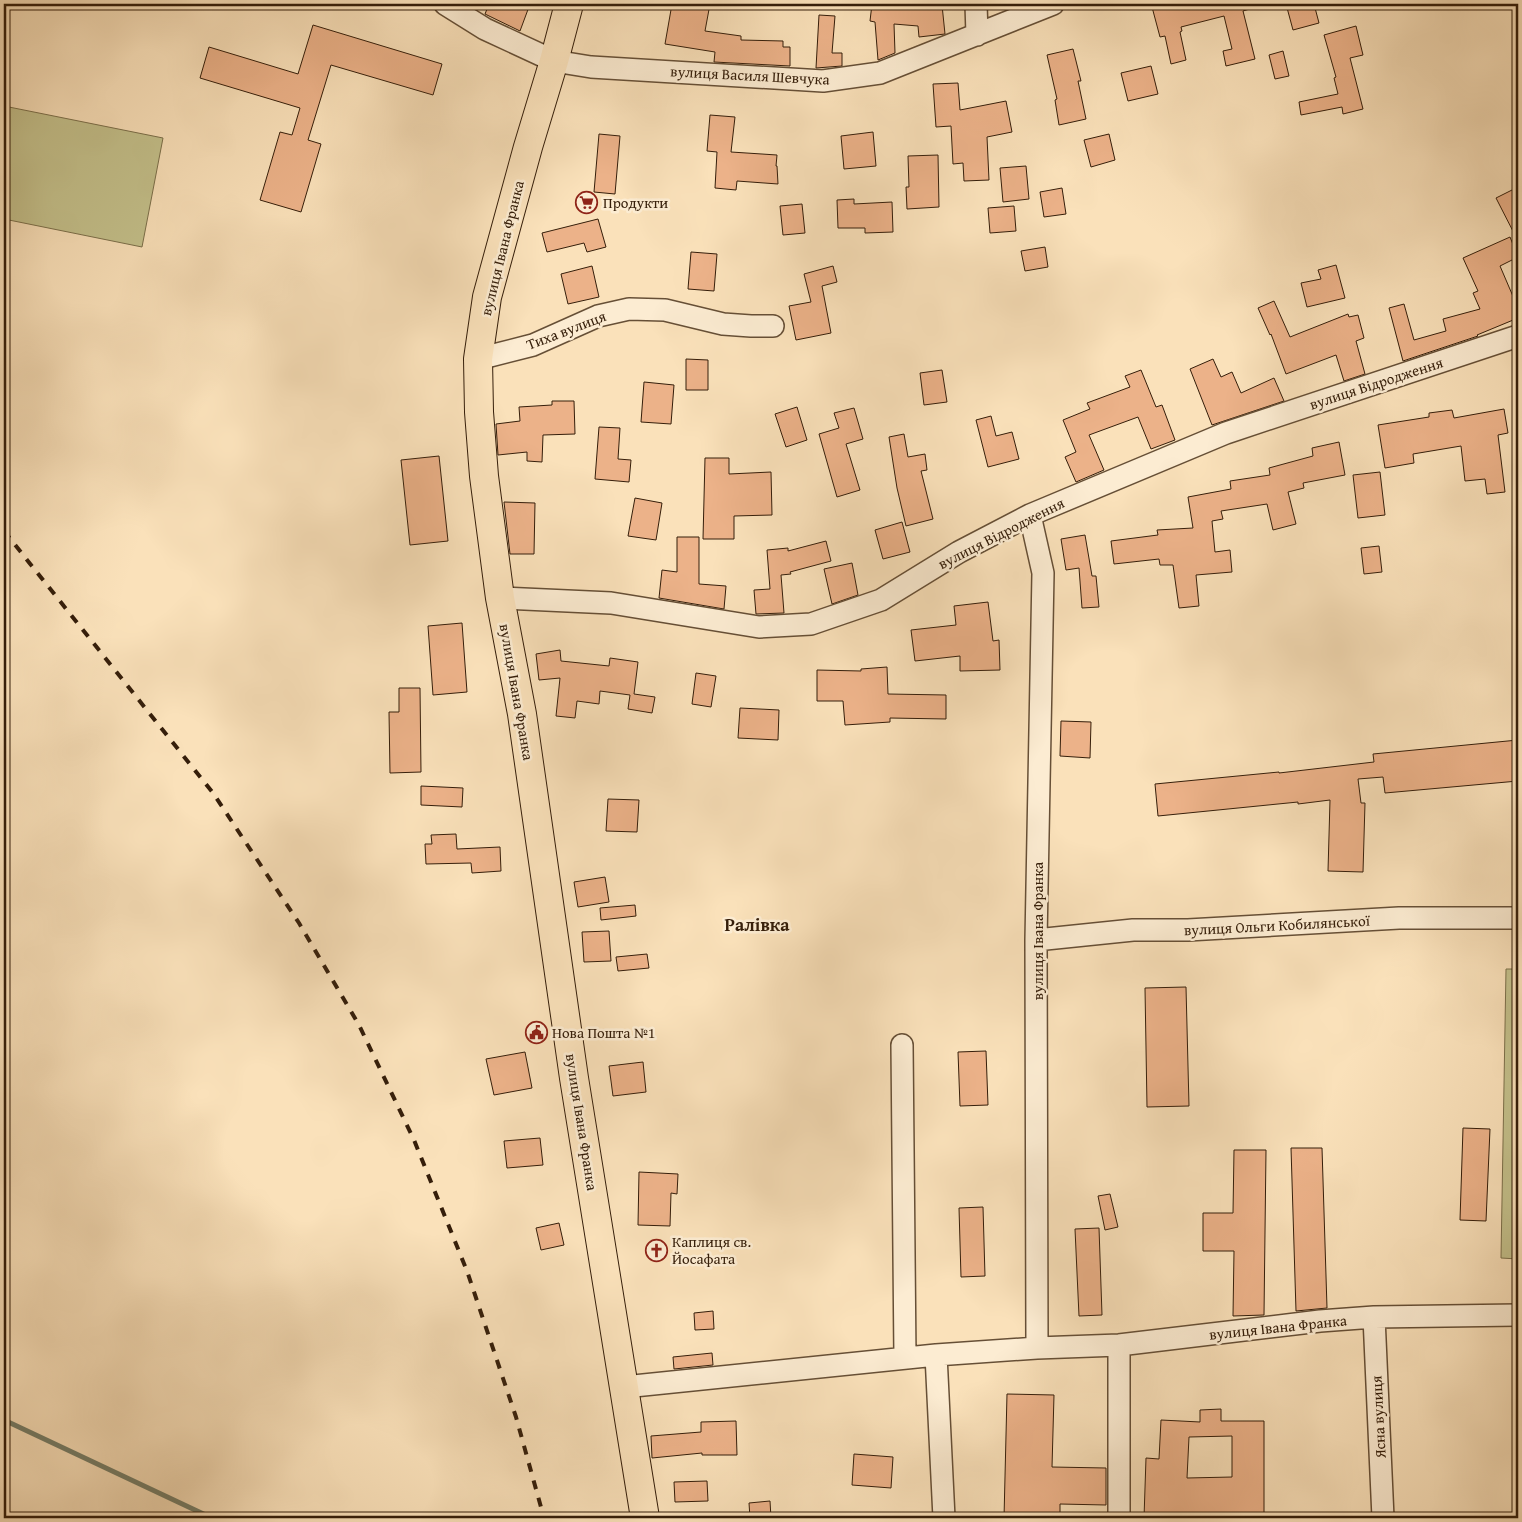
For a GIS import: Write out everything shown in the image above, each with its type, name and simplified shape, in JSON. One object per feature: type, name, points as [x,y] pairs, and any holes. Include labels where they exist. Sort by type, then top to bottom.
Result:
[{"type":"main road","name":"вулиця Івана Франка","points":[[569,4],[487,297],[478,358],[479,412],[484,476],[500,598],[522,714],[574,1078],[644,1518]]},
{"type":"street","name":"вулиця Василя Шевчука","points":[[445,4],[485,30],[554,61],[591,67],[823,81],[880,74],[1053,4]]},
{"type":"street","points":[[976,4],[977,35]]},
{"type":"street","name":"Тиха вулиця","points":[[478,358],[533,345],[598,316],[629,309],[665,310],[723,324],[773,326]]},
{"type":"street","name":"вулиця Відродження","points":[[500,598],[611,603],[759,627],[811,624],[881,600],[960,552],[1030,515],[1226,432],[1518,336]]},
{"type":"street","name":"вулиця Івана Франка","points":[[1030,515],[1043,573],[1036,940],[1038,1348]]},
{"type":"street","name":"вулиця Ольги Кобилянської","points":[[1036,940],[1133,930],[1188,930],[1399,918],[1518,918]]},
{"type":"street","points":[[902,1045],[905,1358]]},
{"type":"street","name":"вулиця Івана Франка","points":[[624,1387],[936,1355],[1119,1345],[1374,1316],[1518,1315]]},
{"type":"street","name":"Ясна вулиця","points":[[1374,1316],[1383,1518]]},
{"type":"street","points":[[1119,1345],[1119,1518]]},
{"type":"street","points":[[936,1355],[944,1518]]},
{"type":"shaded area","points":[[4,106],[163,138],[142,247],[4,219]]},
{"type":"shaded area","points":[[1506,969],[1518,969],[1518,1259],[1501,1258]]},
{"type":"building","points":[[489,4],[530,4],[520,31],[485,14]]},
{"type":"building","points":[[672,4],[710,4],[705,31],[741,36],[741,40],[783,41],[783,47],[790,47],[790,66],[714,62],[715,52],[665,44]]},
{"type":"building","points":[[872,4],[904,4],[903,9],[942,5],[945,34],[919,37],[918,26],[894,24],[895,53],[878,60],[875,22],[870,21]]},
{"type":"building","points":[[1166,4],[1252,4],[1253,8],[1243,11],[1255,59],[1226,66],[1223,51],[1232,49],[1224,16],[1181,27],[1182,31],[1180,32],[1186,60],[1171,64],[1165,36],[1160,37],[1152,7]]},
{"type":"building","points":[[1286,4],[1314,4],[1319,23],[1293,30]]},
{"type":"building","points":[[819,15],[835,16],[832,53],[842,53],[842,66],[816,68]]},
{"type":"building","points":[[313,25],[442,64],[433,95],[331,65],[308,140],[321,144],[301,212],[260,200],[280,132],[292,135],[300,108],[200,78],[209,47],[298,74]]},
{"type":"building","points":[[1356,26],[1363,55],[1350,58],[1363,109],[1343,114],[1342,107],[1301,115],[1299,102],[1338,94],[1334,78],[1336,77],[1324,35]]},
{"type":"building","points":[[1073,49],[1081,81],[1078,81],[1086,119],[1059,125],[1055,100],[1057,99],[1047,55]]},
{"type":"building","points":[[1283,51],[1289,76],[1275,79],[1269,55]]},
{"type":"building","points":[[1151,66],[1158,94],[1128,101],[1121,73]]},
{"type":"building","points":[[958,83],[960,110],[1006,101],[1012,132],[987,137],[989,180],[964,181],[963,163],[953,164],[951,126],[936,127],[933,84]]},
{"type":"building","points":[[710,115],[735,117],[731,152],[777,155],[778,184],[737,181],[736,190],[715,188],[717,152],[707,151]]},
{"type":"building","points":[[873,132],[876,166],[844,169],[841,136]]},
{"type":"building","points":[[599,134],[620,136],[615,194],[594,192]]},
{"type":"building","points":[[1109,134],[1115,160],[1091,167],[1084,140]]},
{"type":"building","points":[[938,155],[939,207],[907,209],[906,187],[909,187],[908,156]]},
{"type":"building","points":[[1026,166],[1029,199],[1003,202],[1000,168]]},
{"type":"building","points":[[1518,187],[1518,241],[1496,198]]},
{"type":"building","points":[[1062,188],[1066,214],[1044,217],[1040,192]]},
{"type":"building","points":[[854,199],[854,204],[892,202],[893,232],[865,233],[865,228],[838,228],[837,200]]},
{"type":"building","points":[[802,204],[805,233],[783,235],[780,206]]},
{"type":"building","points":[[1014,206],[1016,231],[990,233],[988,208]]},
{"type":"building","points":[[598,219],[606,247],[587,252],[584,243],[547,252],[542,233]]},
{"type":"building","points":[[1510,237],[1518,257],[1500,266],[1518,308],[1518,318],[1478,336],[1403,361],[1389,308],[1404,304],[1414,340],[1446,331],[1443,319],[1480,309],[1473,293],[1478,291],[1463,258]]},
{"type":"building","points":[[1045,247],[1048,267],[1025,271],[1021,251]]},
{"type":"building","points":[[691,252],[717,254],[714,291],[688,289]]},
{"type":"building","points":[[1336,265],[1345,298],[1307,307],[1301,283],[1321,279],[1318,270]]},
{"type":"building","points":[[592,266],[599,297],[568,304],[561,274]]},
{"type":"building","points":[[833,266],[837,282],[822,286],[831,333],[796,340],[789,306],[811,302],[804,274]]},
{"type":"building","points":[[1274,301],[1290,337],[1348,314],[1349,317],[1358,315],[1364,338],[1356,341],[1365,374],[1344,381],[1336,355],[1286,374],[1271,334],[1258,308]]},
{"type":"building","points":[[686,359],[708,360],[708,390],[686,390]]},
{"type":"building","points":[[1213,359],[1221,377],[1232,372],[1241,393],[1274,378],[1284,401],[1212,425],[1190,369]]},
{"type":"building","points":[[942,370],[947,402],[924,405],[920,373]]},
{"type":"building","points":[[1141,370],[1156,407],[1162,405],[1175,440],[1151,449],[1138,417],[1089,435],[1104,470],[1076,482],[1065,457],[1076,452],[1063,420],[1090,409],[1087,403],[1130,387],[1125,376]]},
{"type":"building","points":[[644,382],[674,385],[671,424],[641,422]]},
{"type":"building","points":[[552,401],[574,401],[575,434],[543,435],[542,462],[527,461],[527,452],[498,455],[496,424],[520,421],[519,407],[552,405]]},
{"type":"building","points":[[797,407],[807,440],[786,447],[775,414]]},
{"type":"building","points":[[854,408],[863,439],[846,444],[860,490],[837,497],[819,434],[839,428],[834,413]]},
{"type":"building","points":[[1504,409],[1508,433],[1498,435],[1505,492],[1487,494],[1485,479],[1465,481],[1461,446],[1413,454],[1414,463],[1385,468],[1378,425],[1429,417],[1429,413],[1452,410],[1454,418]]},
{"type":"building","points":[[991,416],[996,436],[1012,432],[1019,459],[988,467],[976,420]]},
{"type":"building","points":[[599,427],[620,428],[618,459],[631,460],[629,482],[595,479]]},
{"type":"building","points":[[904,434],[908,457],[925,454],[927,470],[921,471],[933,519],[906,526],[897,488],[889,437]]},
{"type":"building","points":[[1339,442],[1345,475],[1303,483],[1304,488],[1288,492],[1296,524],[1273,530],[1267,504],[1221,511],[1223,519],[1212,521],[1215,552],[1230,550],[1232,572],[1196,575],[1199,606],[1179,608],[1173,565],[1160,565],[1159,559],[1114,564],[1111,541],[1158,535],[1157,530],[1193,528],[1188,497],[1231,489],[1230,481],[1270,475],[1269,468],[1313,456],[1312,448]]},
{"type":"building","points":[[439,456],[448,541],[410,545],[401,460]]},
{"type":"building","points":[[705,458],[729,458],[729,474],[771,472],[772,515],[734,516],[734,539],[703,539]]},
{"type":"building","points":[[1380,472],[1385,515],[1358,518],[1353,475]]},
{"type":"building","points":[[635,498],[662,503],[656,540],[628,536]]},
{"type":"building","points":[[504,502],[535,503],[534,554],[510,554]]},
{"type":"building","points":[[902,522],[910,552],[883,559],[875,530]]},
{"type":"building","points":[[1085,535],[1092,576],[1096,576],[1099,607],[1082,608],[1079,568],[1066,570],[1061,539]]},
{"type":"building","points":[[677,537],[699,537],[699,584],[726,586],[724,609],[659,598],[662,570],[677,572]]},
{"type":"building","points":[[826,541],[831,561],[790,572],[791,574],[781,575],[784,613],[756,614],[754,590],[770,589],[767,550],[788,548],[788,551]]},
{"type":"building","points":[[1379,546],[1382,572],[1364,574],[1361,548]]},
{"type":"building","points":[[852,563],[858,595],[832,604],[824,569]]},
{"type":"building","points":[[988,602],[993,641],[999,640],[1000,670],[960,671],[960,656],[915,661],[911,630],[956,625],[954,606]]},
{"type":"building","points":[[462,623],[467,692],[433,695],[428,626]]},
{"type":"building","points":[[560,650],[561,661],[609,666],[610,658],[638,662],[634,694],[655,697],[652,713],[628,709],[630,695],[600,691],[599,704],[577,701],[575,718],[556,716],[560,678],[539,680],[536,654]]},
{"type":"building","points":[[887,667],[888,694],[946,695],[946,719],[890,718],[890,722],[845,725],[843,701],[817,701],[817,670],[861,671],[861,669]]},
{"type":"building","points":[[696,673],[716,676],[711,707],[692,704]]},
{"type":"building","points":[[399,688],[420,688],[421,772],[390,773],[389,712],[399,712]]},
{"type":"building","points":[[740,708],[779,710],[778,740],[738,738]]},
{"type":"building","points":[[1061,721],[1091,722],[1090,758],[1060,756]]},
{"type":"building","points":[[1518,740],[1518,781],[1385,793],[1383,777],[1358,779],[1361,803],[1365,803],[1363,872],[1328,871],[1330,800],[1158,816],[1155,784],[1374,762],[1373,754]]},
{"type":"building","points":[[421,786],[463,788],[462,807],[421,805]]},
{"type":"building","points":[[608,799],[639,800],[637,832],[606,831]]},
{"type":"building","points":[[456,834],[457,849],[500,847],[501,871],[472,873],[471,863],[426,864],[425,844],[432,844],[431,835]]},
{"type":"building","points":[[605,877],[609,902],[578,907],[574,882]]},
{"type":"building","points":[[635,905],[636,916],[601,920],[600,908]]},
{"type":"building","points":[[609,931],[611,961],[584,962],[582,932]]},
{"type":"building","points":[[647,954],[649,968],[618,971],[616,957]]},
{"type":"building","points":[[1186,987],[1189,1106],[1147,1107],[1145,988]]},
{"type":"building","points":[[986,1051],[988,1105],[960,1106],[958,1052]]},
{"type":"building","points":[[525,1052],[532,1088],[494,1095],[486,1059]]},
{"type":"building","points":[[643,1062],[646,1092],[613,1096],[609,1066]]},
{"type":"building","points":[[1463,1128],[1490,1129],[1486,1221],[1460,1220]]},
{"type":"building","points":[[540,1138],[543,1165],[507,1168],[504,1141]]},
{"type":"building","points":[[1291,1148],[1322,1148],[1327,1308],[1296,1311]]},
{"type":"building","points":[[1234,1150],[1266,1150],[1264,1315],[1233,1316],[1234,1251],[1203,1251],[1203,1213],[1233,1213]]},
{"type":"building","points":[[639,1172],[678,1174],[677,1194],[671,1193],[670,1226],[638,1225]]},
{"type":"building","points":[[1110,1194],[1118,1227],[1105,1230],[1098,1196]]},
{"type":"building","points":[[983,1207],[985,1276],[961,1277],[959,1208]]},
{"type":"building","points":[[559,1223],[564,1245],[541,1250],[536,1228]]},
{"type":"building","points":[[1099,1228],[1102,1315],[1079,1316],[1075,1229]]},
{"type":"building","points":[[713,1311],[714,1329],[695,1330],[694,1313]]},
{"type":"building","points":[[712,1353],[713,1365],[674,1369],[673,1357]]},
{"type":"building","points":[[1007,1394],[1054,1395],[1052,1467],[1106,1468],[1106,1505],[1060,1504],[1060,1518],[1004,1518]]},
{"type":"building","points":[[1221,1409],[1221,1421],[1264,1421],[1264,1518],[1144,1518],[1146,1458],[1159,1459],[1161,1420],[1200,1422],[1200,1410]],"holes":[[[1232,1436],[1232,1477],[1187,1478],[1189,1437]]]},
{"type":"building","points":[[736,1421],[737,1455],[702,1455],[702,1453],[652,1458],[651,1436],[701,1432],[701,1422]]},
{"type":"building","points":[[854,1454],[893,1457],[891,1488],[852,1485]]},
{"type":"building","points":[[707,1481],[708,1501],[675,1502],[674,1482]]},
{"type":"building","points":[[770,1501],[771,1518],[750,1518],[749,1503]]},
{"type":"waterway","points":[[4,1420],[212,1518]]},
{"type":"railway","points":[[4,531],[213,793],[299,923],[359,1025],[414,1140],[467,1271],[516,1417],[544,1518]]},
{"type":"place","name":"Продукти","points":[[587,202]]},
{"type":"place","name":"Нова Пошта №1","points":[[536,1032]]},
{"type":"place","name":"Каплиця св. Йосафата","points":[[656,1250]]},
{"type":"district","name":"Ралівка","points":[[757,924]]}]
